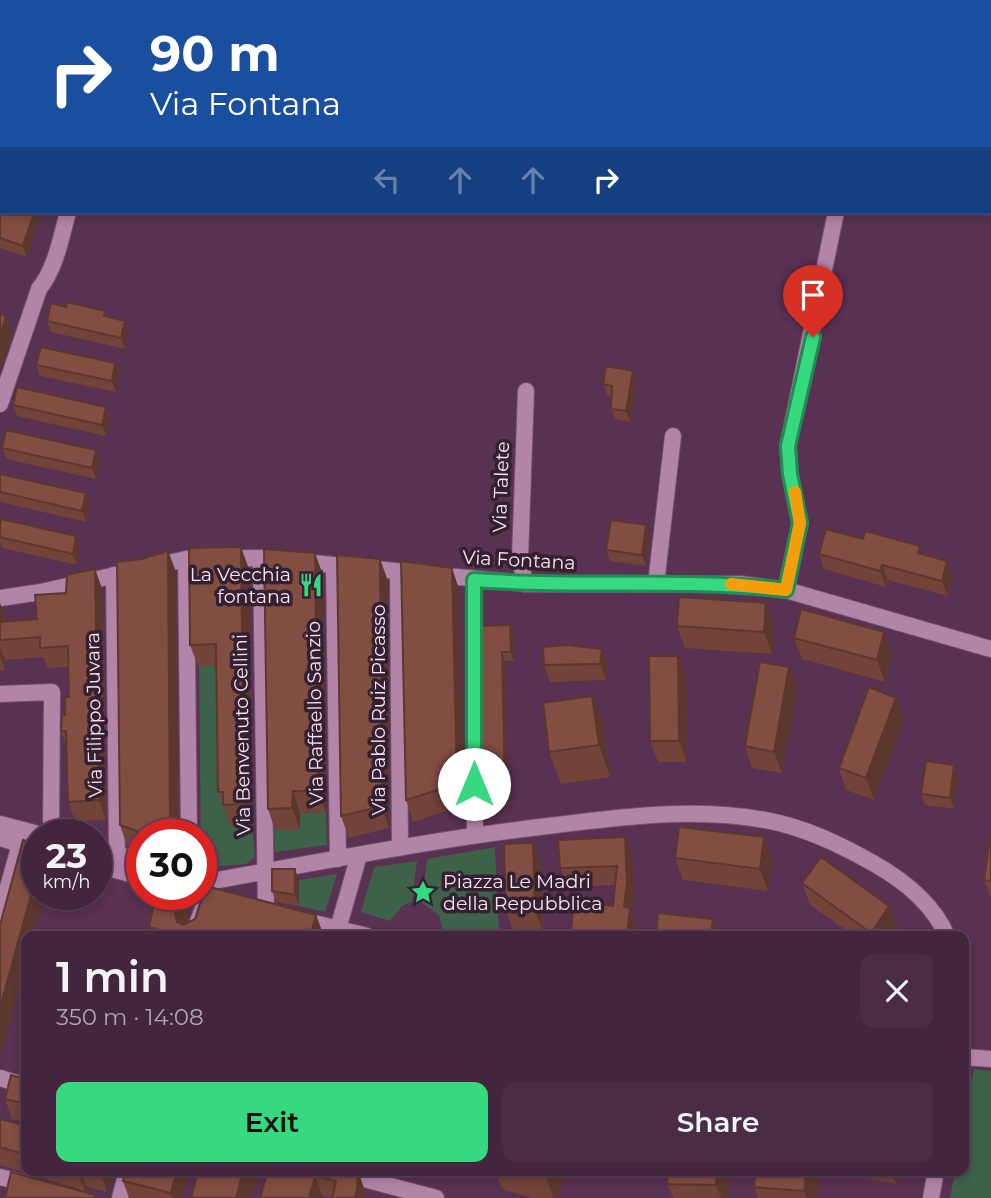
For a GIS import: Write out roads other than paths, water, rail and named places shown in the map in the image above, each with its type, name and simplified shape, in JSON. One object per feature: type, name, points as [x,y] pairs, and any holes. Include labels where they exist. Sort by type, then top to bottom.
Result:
[{"type":"street","points":[[0,404],[38,289],[46,280],[67,214]]},
{"type":"street","points":[[786,590],[800,523],[790,474],[788,446],[836,214]]},
{"type":"street","name":"Via Talete","points":[[525,584],[520,558],[526,391]]},
{"type":"street","points":[[656,584],[673,436]]},
{"type":"street","name":"Via Fontana","points":[[0,598],[41,592],[186,559],[261,558],[525,584],[740,584],[786,590],[991,649]]},
{"type":"street","name":"Via Benvenuto Cellini","points":[[261,558],[265,872],[260,909],[334,931]]},
{"type":"street","points":[[186,559],[189,819]]},
{"type":"street","name":"Via Raffaello Sanzio","points":[[334,566],[338,859]]},
{"type":"street","name":"Via Pablo Ruiz Picasso","points":[[398,572],[400,848]]},
{"type":"street","name":"Via Filippo Juvara","points":[[114,575],[117,855]]},
{"type":"street","points":[[474,580],[475,835]]},
{"type":"street","points":[[0,694],[52,692],[51,819]]},
{"type":"street","points":[[217,886],[265,872],[475,835],[653,813],[711,813],[765,820],[803,830],[842,846],[883,869],[917,894],[941,922],[945,931]]},
{"type":"street","points":[[0,824],[21,830]]},
{"type":"street","points":[[0,838],[20,844],[0,916]]},
{"type":"street","points":[[112,854],[126,857]]},
{"type":"street","points":[[337,931],[359,855]]},
{"type":"street","points":[[195,931],[201,910]]},
{"type":"street","points":[[969,1057],[991,1059]]},
{"type":"street","points":[[0,1078],[21,1084]]},
{"type":"street","points":[[120,1198],[126,1176]]},
{"type":"street","points":[[353,1176],[436,1198]]},
{"type":"street","points":[[395,1187],[398,1176]]},
{"type":"street","points":[[931,1198],[935,1176]]},
{"type":"street","points":[[0,1177],[39,1187]]},
{"type":"place","name":"La Vecchia fontana","points":[[311,585]]},
{"type":"place","name":"Piazza Le Madri della Repubblica","points":[[423,892]]}]
